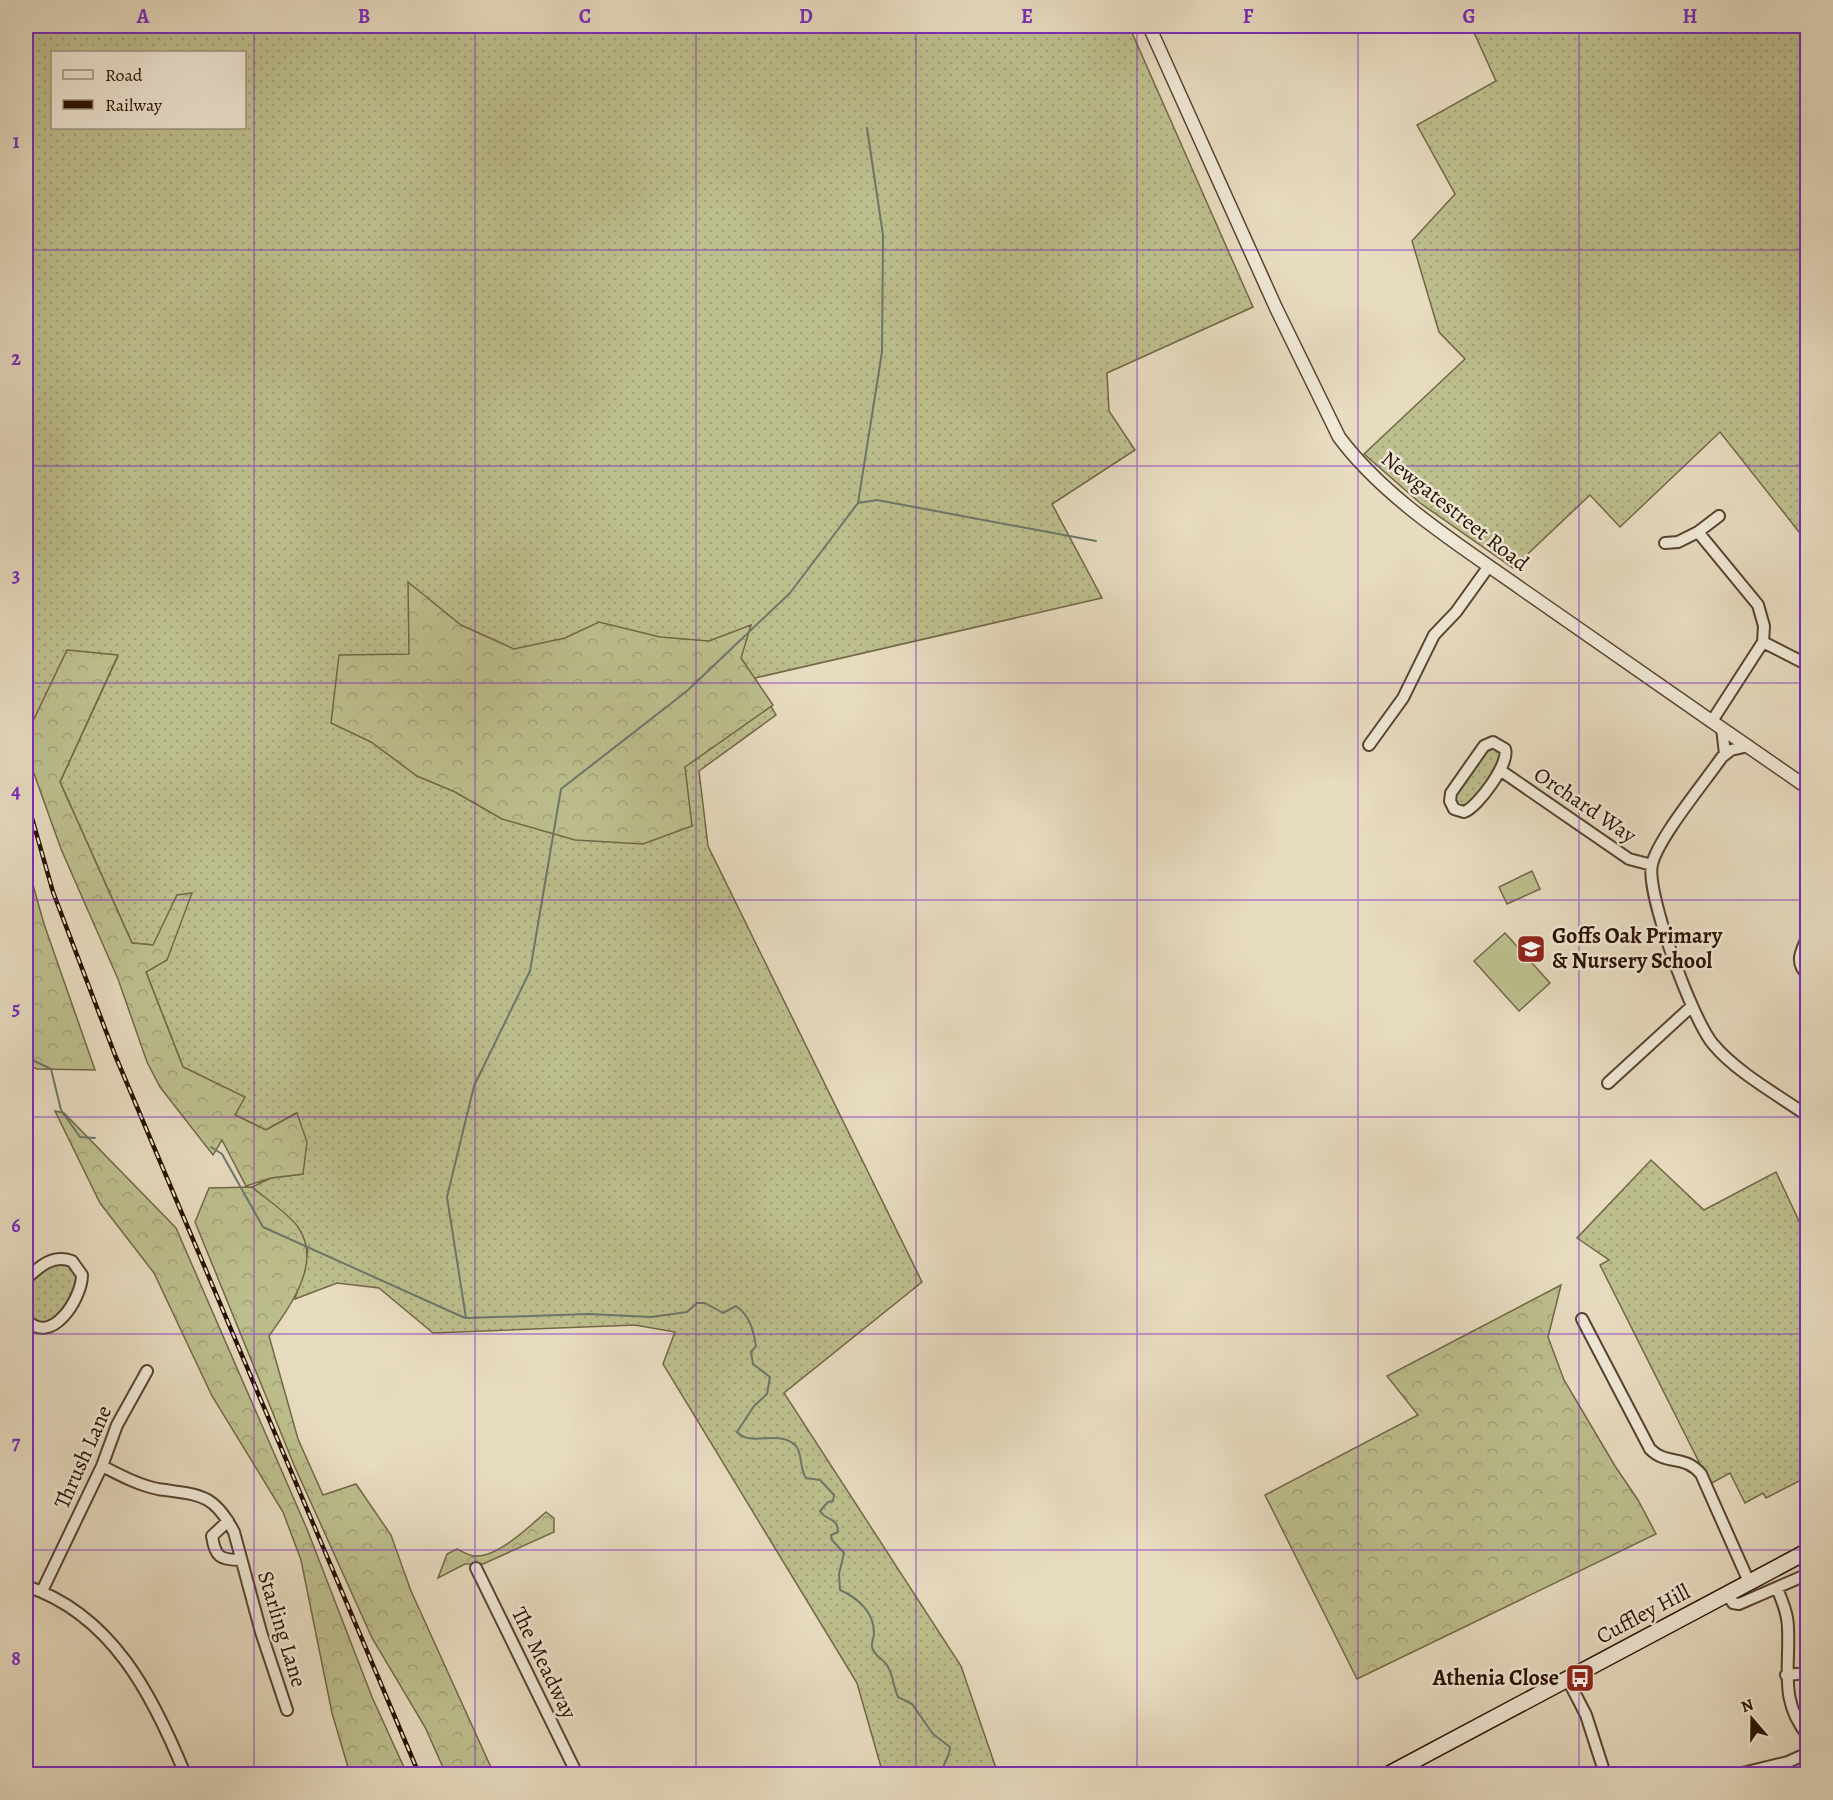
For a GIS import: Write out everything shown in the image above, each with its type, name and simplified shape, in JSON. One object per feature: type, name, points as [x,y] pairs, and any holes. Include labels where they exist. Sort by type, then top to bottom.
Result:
[{"type":"main road","name":"Cuffley Hill","points":[[1389,1774],[1808,1551]]},
{"type":"street","name":"Newgatestreet Road","points":[[1149,26],[1276,308],[1339,437],[1364,468],[1382,485],[1489,566],[1808,788]]},
{"type":"street","points":[[1665,543],[1678,542],[1698,532],[1719,516]]},
{"type":"street","points":[[1698,532],[1758,605],[1764,626],[1763,642],[1718,724],[1725,754]]},
{"type":"street","points":[[1369,745],[1403,698],[1434,635],[1456,612],[1489,566]]},
{"type":"street","points":[[1763,642],[1808,665]]},
{"type":"street","points":[[1498,743],[1505,749],[1506,762],[1500,770],[1473,808],[1464,812],[1454,809],[1450,801],[1450,793],[1488,744],[1498,743]]},
{"type":"street","points":[[1748,746],[1725,754],[1656,851],[1650,880],[1656,906],[1692,1006],[1707,1037],[1721,1053],[1808,1116]]},
{"type":"street","name":"Orchard Way","points":[[1500,770],[1629,859],[1652,865]]},
{"type":"street","points":[[1808,936],[1799,958],[1800,967],[1808,975]]},
{"type":"street","points":[[1608,1083],[1692,1006]]},
{"type":"street","points":[[26,1279],[42,1264],[58,1259],[72,1261],[82,1275],[76,1301],[62,1318],[44,1327],[33,1326],[26,1319]]},
{"type":"street","points":[[1582,1319],[1650,1449],[1662,1458],[1688,1462],[1701,1474],[1749,1582]]},
{"type":"street","name":"Thrush Lane","points":[[42,1591],[102,1466],[117,1425],[147,1371]]},
{"type":"street","name":"Starling Lane","points":[[102,1466],[143,1485],[181,1490],[203,1498],[216,1507],[228,1521],[234,1532],[240,1560],[287,1710]]},
{"type":"street","name":"Starling Lane","points":[[228,1521],[212,1536],[216,1553],[224,1560],[240,1560]]},
{"type":"street","name":"The Meadway","points":[[476,1568],[577,1774]]},
{"type":"street","name":"Cuffley Hill","points":[[1727,1594],[1733,1602],[1739,1604],[1808,1574]]},
{"type":"street","points":[[26,1586],[42,1591],[83,1615],[134,1670],[162,1718],[185,1774]]},
{"type":"street","points":[[1777,1588],[1788,1627],[1786,1675],[1792,1709],[1808,1736]]},
{"type":"street","points":[[1786,1675],[1808,1673]]},
{"type":"street","points":[[1568,1680],[1586,1715],[1605,1774]]},
{"type":"street","points":[[1738,1774],[1788,1762],[1808,1753]]},
{"type":"green space","points":[[26,26],[1129,26],[1253,307],[1107,373],[1109,411],[1135,450],[1052,504],[1102,598],[755,678],[776,715],[699,771],[708,846],[922,1282],[784,1393],[961,1666],[998,1774],[921,1774],[919,1771],[910,1774],[883,1774],[857,1683],[663,1364],[675,1332],[635,1325],[433,1333],[379,1288],[337,1283],[295,1299],[308,1251],[297,1226],[252,1187],[271,1178],[303,1174],[296,1113],[266,1130],[235,1115],[244,1097],[183,1067],[146,972],[153,945],[132,943],[60,782],[118,656],[32,721],[26,706]]},
{"type":"green space","points":[[1471,26],[1807,26],[1807,542],[1720,432],[1620,527],[1590,495],[1513,568],[1420,503],[1364,454],[1465,359],[1439,332],[1412,241],[1455,194],[1417,125],[1496,81]]},
{"type":"green space","points":[[408,582],[461,625],[514,649],[565,638],[599,622],[660,637],[709,641],[751,625],[741,658],[773,705],[685,767],[692,826],[643,844],[575,840],[502,819],[455,792],[417,776],[371,742],[331,723],[339,655],[409,654]]},
{"type":"green space","points":[[67,650],[118,655],[60,782],[132,943],[153,945],[177,895],[192,893],[167,960],[146,972],[183,1067],[245,1097],[235,1115],[266,1130],[297,1113],[307,1142],[303,1174],[271,1178],[246,1186],[222,1140],[213,1155],[160,1087],[147,1062],[118,979],[61,849],[27,754],[26,706],[33,721]]},
{"type":"green space","points":[[1493,747],[1500,751],[1501,762],[1470,805],[1459,807],[1454,802],[1455,794],[1487,750]]},
{"type":"green space","points":[[26,860],[44,924],[95,1070],[37,1069],[26,1064]]},
{"type":"green space","points":[[1532,871],[1540,889],[1507,904],[1499,887]]},
{"type":"green space","points":[[1505,933],[1550,983],[1519,1011],[1474,961]]},
{"type":"green space","points":[[55,1111],[64,1113],[176,1228],[307,1529],[372,1697],[407,1774],[350,1774],[332,1713],[301,1560],[283,1512],[212,1396],[154,1273],[100,1203]]},
{"type":"green space","points":[[1651,1160],[1704,1210],[1776,1172],[1807,1238],[1808,1350],[1802,1352],[1808,1363],[1807,1483],[1805,1478],[1766,1498],[1763,1493],[1745,1503],[1730,1473],[1710,1484],[1600,1265],[1609,1260],[1577,1238]]},
{"type":"green space","points":[[252,1187],[293,1221],[305,1241],[307,1255],[301,1284],[269,1336],[298,1439],[323,1495],[356,1484],[391,1535],[411,1591],[494,1774],[446,1774],[425,1727],[372,1638],[294,1465],[195,1222],[209,1188]]},
{"type":"green space","points":[[65,1262],[78,1272],[75,1288],[68,1303],[58,1315],[44,1325],[31,1321],[26,1313],[26,1283],[44,1267]]},
{"type":"green space","points":[[1561,1285],[1548,1337],[1564,1380],[1638,1500],[1656,1534],[1357,1679],[1265,1495],[1418,1415],[1387,1376]]},
{"type":"green space","points":[[546,1512],[554,1518],[554,1532],[483,1564],[465,1564],[438,1578],[447,1554],[457,1549],[475,1556],[493,1552],[513,1540]]},
{"type":"waterway","points":[[867,128],[883,235],[882,352],[858,503],[790,593],[687,691],[561,789],[530,971],[474,1086],[447,1197],[466,1318],[589,1314],[651,1317],[687,1312],[697,1303],[705,1303],[723,1313],[736,1306],[745,1314],[756,1346],[751,1352],[753,1364],[770,1377],[767,1394],[754,1406],[737,1432],[750,1438],[782,1438],[789,1441],[798,1450],[806,1478],[820,1480],[834,1495],[833,1501],[828,1502],[820,1511],[836,1524],[838,1532],[831,1535],[832,1540],[844,1553],[839,1574],[840,1590],[853,1597],[868,1612],[873,1625],[873,1650],[887,1665],[898,1697],[912,1704],[933,1734],[950,1747],[942,1774]]},
{"type":"waterway","points":[[858,503],[877,500],[1096,541]]},
{"type":"waterway","points":[[26,1057],[51,1069],[61,1110],[80,1137],[95,1138]]},
{"type":"waterway","points":[[211,1147],[222,1154],[263,1227],[465,1318]]},
{"type":"railway","points":[[26,797],[53,892],[115,1055],[419,1774]]},
{"type":"place","name":"Goffs Oak Primary & Nursery School","points":[[1531,949]]},
{"type":"place","name":"Athenia Close","points":[[1580,1678]]}]
